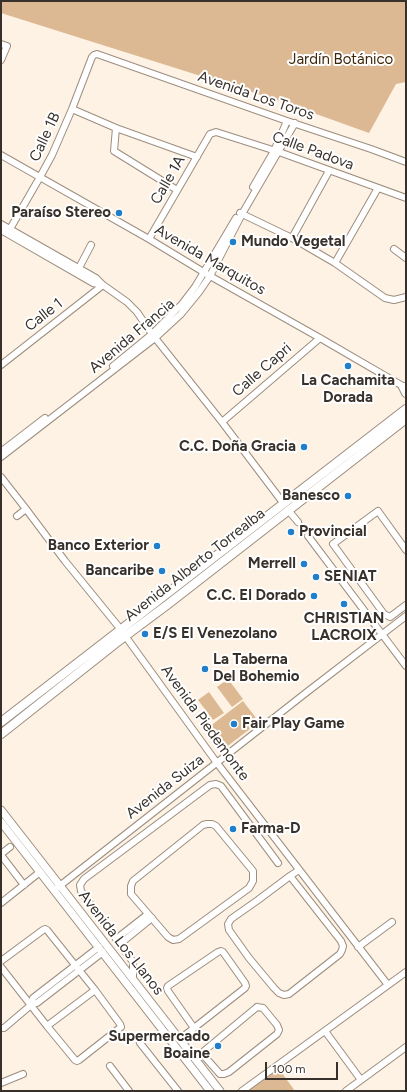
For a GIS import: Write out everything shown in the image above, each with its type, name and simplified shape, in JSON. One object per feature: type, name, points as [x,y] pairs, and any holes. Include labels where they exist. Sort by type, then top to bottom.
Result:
[{"type":"main road","name":"Avenida Alberto Torrealba","points":[[1,734],[123,634],[405,412]]},
{"type":"main road","name":"Avenida Alberto Torrealba","points":[[1,722],[123,634]]},
{"type":"street","points":[[1,44],[6,46],[1,60]]},
{"type":"street","name":"Calle 1B","points":[[10,229],[52,155],[92,57],[94,54],[97,54]]},
{"type":"street","name":"Avenida Los Toros","points":[[97,54],[406,162]]},
{"type":"street","points":[[72,109],[116,128],[197,157]]},
{"type":"street","name":"Avenida Francia","points":[[276,151],[287,121]]},
{"type":"street","name":"Avenida Francia","points":[[1,457],[181,314],[199,292],[207,274],[276,151],[295,123]]},
{"type":"street","points":[[116,128],[114,151],[177,190]]},
{"type":"street","name":"Calle Padova","points":[[210,134],[216,132],[276,151],[406,198]]},
{"type":"street","name":"Calle 1A","points":[[149,239],[210,134]]},
{"type":"street","name":"Avenida Marquitos","points":[[1,155],[320,338],[405,389]]},
{"type":"street","points":[[292,238],[329,171]]},
{"type":"street","points":[[335,263],[378,188]]},
{"type":"street","points":[[241,213],[292,238],[335,263],[385,298],[394,300],[406,298]]},
{"type":"street","points":[[1,224],[79,268],[95,280]]},
{"type":"street","points":[[1,230],[95,280],[128,302],[298,522]]},
{"type":"street","points":[[79,268],[91,245]]},
{"type":"street","points":[[394,248],[406,258]]},
{"type":"street","name":"Calle 1","points":[[1,365],[103,285]]},
{"type":"street","name":"Avenida Francia","points":[[1,452],[154,336]]},
{"type":"street","name":"Calle Capri","points":[[222,422],[320,338]]},
{"type":"street","name":"Avenida Piedemonte","points":[[1,477],[123,634],[217,763],[388,985]]},
{"type":"street","points":[[16,516],[26,509]]},
{"type":"street","points":[[406,550],[378,511],[333,544],[384,614],[390,617],[406,605]]},
{"type":"street","points":[[308,536],[406,666]]},
{"type":"street","name":"Avenida Suiza","points":[[57,888],[306,692],[406,616]]},
{"type":"street","points":[[133,980],[133,962],[81,891],[80,885],[84,879],[210,785],[216,784],[221,786],[278,863]]},
{"type":"street","name":"Avenida Los Llanos","points":[[1,810],[101,950],[210,1091]]},
{"type":"street","name":"Avenida Los Llanos","points":[[1,822],[40,872],[57,888],[133,980],[220,1091]]},
{"type":"street","points":[[205,824],[212,824],[216,826],[254,871],[253,881],[249,888],[179,939],[175,940],[168,937],[150,916],[131,894],[130,888],[132,882],[205,824]]},
{"type":"street","points":[[124,836],[130,844]]},
{"type":"street","points":[[10,847],[1,855],[24,885]]},
{"type":"street","points":[[290,876],[341,941],[342,946],[340,954],[289,994],[284,995],[279,993],[274,988],[249,958],[229,930],[228,926],[231,919],[290,876],[299,870]]},
{"type":"street","points":[[1,903],[40,872]]},
{"type":"street","points":[[116,939],[150,916]]},
{"type":"street","points":[[120,944],[150,916]]},
{"type":"street","points":[[358,947],[392,922]]},
{"type":"street","points":[[1,961],[45,929],[47,930],[95,990],[121,1027],[77,1061],[47,1026],[1,967]]},
{"type":"street","points":[[1,1028],[4,1028],[31,1006],[33,998],[78,968],[101,950]]},
{"type":"street","points":[[180,1039],[245,988],[246,986],[221,951],[167,988],[194,1028]]},
{"type":"street","points":[[242,1091],[406,972]]},
{"type":"street","points":[[47,1026],[95,990]]},
{"type":"street","points":[[256,1008],[263,1008],[277,1025],[279,1030],[277,1034],[227,1074],[220,1074],[212,1066],[204,1056],[204,1051],[256,1008]]},
{"type":"street","points":[[325,1031],[361,1080]]},
{"type":"street","points":[[140,1043],[178,1091]]},
{"type":"street","points":[[346,1091],[406,1047]]},
{"type":"street","points":[[110,1066],[129,1091]]},
{"type":"street","points":[[206,1072],[212,1066]]},
{"type":"street","points":[[1,1083],[23,1074]]},
{"type":"green space","name":"Jardín Botánico","points":[[1,1],[406,1],[406,82],[396,84],[369,133],[280,101],[1,13]]},
{"type":"green space","points":[[228,679],[243,699],[232,707],[217,687]]},
{"type":"green space","points":[[209,692],[224,713],[213,720],[198,700]]},
{"type":"green space","name":"Fair Play Game","points":[[243,701],[259,722],[225,748],[209,727]]},
{"type":"green space","points":[[279,1069],[295,1091],[247,1091]]},
{"type":"tunnel","points":[[298,522],[308,536]]},
{"type":"place","name":"Paraíso Stereo","points":[[119,213]]},
{"type":"place","name":"Mundo Vegetal","points":[[233,242]]},
{"type":"place","name":"La Cachamita Dorada","points":[[348,366]]},
{"type":"place","name":"C.C. Doña Gracia","points":[[304,447]]},
{"type":"place","name":"Banesco","points":[[348,496]]},
{"type":"place","name":"Provincial","points":[[291,532]]},
{"type":"place","name":"Banco Exterior","points":[[157,546]]},
{"type":"place","name":"Merrell","points":[[304,564]]},
{"type":"place","name":"Bancaribe","points":[[162,571]]},
{"type":"place","name":"SENIAT","points":[[316,577]]},
{"type":"place","name":"C.C. El Dorado","points":[[314,596]]},
{"type":"place","name":"CHRISTIAN LACROIX","points":[[344,604]]},
{"type":"place","name":"E/S El Venezolano","points":[[145,634]]},
{"type":"place","name":"La Taberna Del Bohemio","points":[[205,669]]},
{"type":"place","name":"Fair Play Game","points":[[234,724]]},
{"type":"place","name":"Farma-D","points":[[233,829]]},
{"type":"place","name":"Supermercado Boaine","points":[[218,1046]]}]
